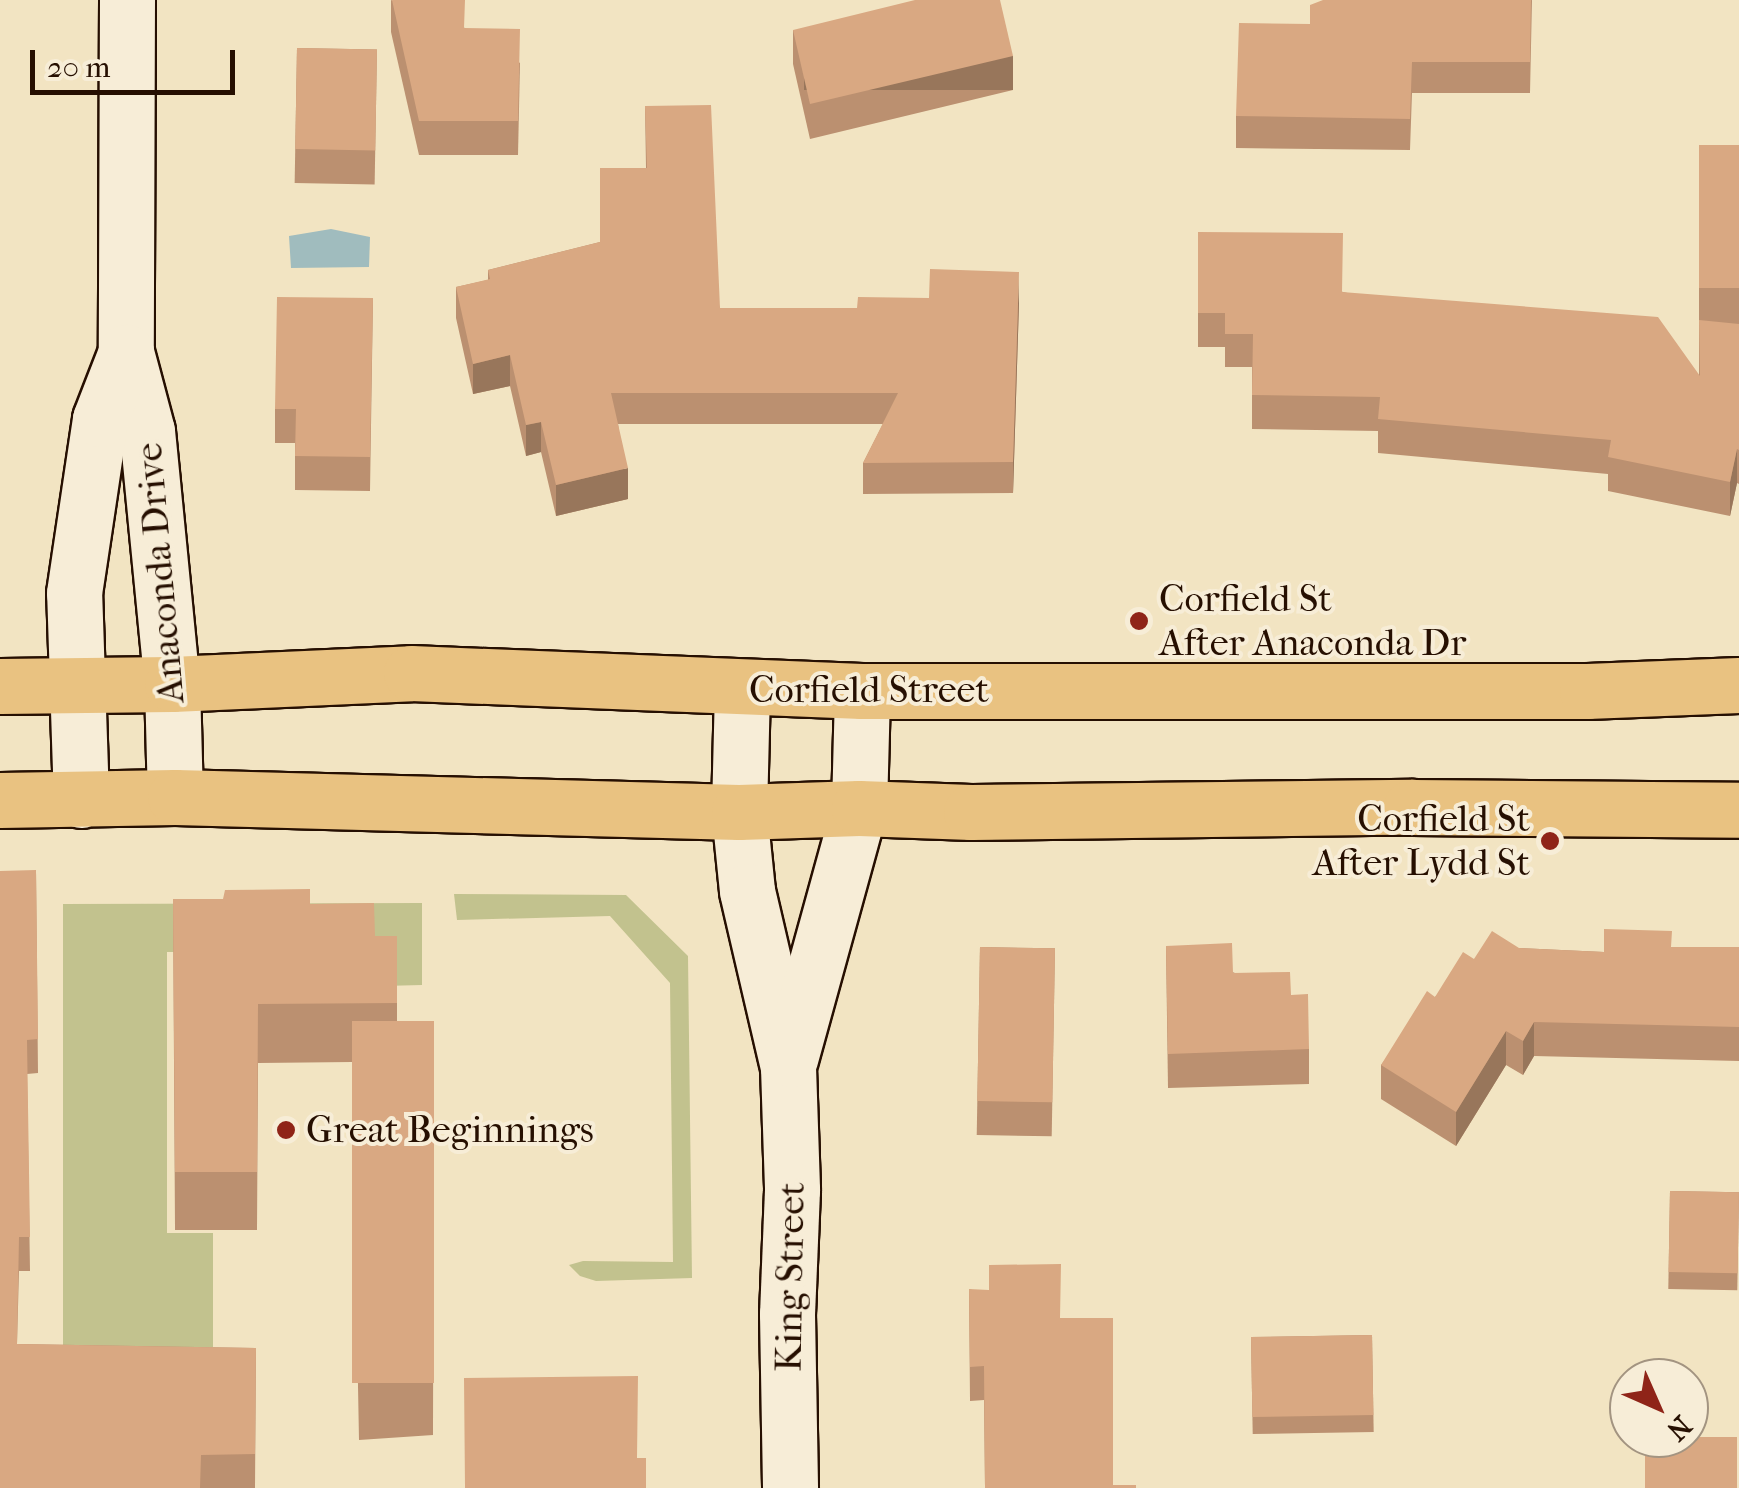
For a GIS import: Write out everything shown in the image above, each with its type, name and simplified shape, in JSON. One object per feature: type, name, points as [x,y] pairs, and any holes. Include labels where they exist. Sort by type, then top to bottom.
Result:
[{"type":"main road","name":"Anaconda Drive","points":[[127,0],[126,352],[148,430],[172,684],[176,797]]},
{"type":"main road","name":"Anaconda Drive","points":[[81,800],[74,593],[100,418],[126,352]]},
{"type":"main road","name":"Corfield Street","points":[[0,686],[172,684],[410,673],[862,691],[1587,691],[1739,686]]},
{"type":"main road","name":"King Street","points":[[742,689],[739,812],[746,891],[788,1067],[792,1190],[787,1314],[790,1488]]},
{"type":"main road","name":"King Street","points":[[788,1067],[859,808],[862,691]]},
{"type":"main road","points":[[0,800],[176,797],[739,812],[1411,806],[1739,810]]},
{"type":"green space","points":[[454,894],[626,895],[688,956],[692,1278],[596,1281],[580,1276],[569,1265],[583,1261],[673,1262],[670,983],[610,916],[457,920]]},
{"type":"green space","points":[[422,903],[422,985],[383,986],[220,952],[167,952],[167,1233],[213,1233],[213,1347],[63,1349],[63,904]]},
{"type":"water","points":[[331,229],[370,237],[369,267],[291,268],[289,236]]},
{"type":"building","points":[[392,0],[465,0],[464,28],[520,29],[518,121],[419,121]]},
{"type":"building","points":[[915,0],[1000,0],[1013,56],[810,104],[793,30]]},
{"type":"building","points":[[1323,0],[1531,0],[1530,62],[1412,62],[1410,119],[1236,116],[1239,23],[1310,24],[1310,5]]},
{"type":"building","points":[[297,48],[377,49],[375,150],[295,149]]},
{"type":"building","points":[[711,105],[720,308],[857,308],[858,297],[929,298],[930,269],[1019,272],[1013,462],[863,463],[898,393],[611,393],[628,468],[556,485],[541,422],[526,425],[510,355],[473,364],[456,287],[490,279],[488,270],[600,242],[600,168],[647,168],[645,106]]},
{"type":"building","points":[[1699,145],[1739,145],[1739,288],[1699,288]]},
{"type":"building","points":[[1198,232],[1343,233],[1342,292],[1658,317],[1700,376],[1699,320],[1739,324],[1739,450],[1730,482],[1608,457],[1611,440],[1378,419],[1380,397],[1252,395],[1253,334],[1225,334],[1225,313],[1198,313]]},
{"type":"building","points":[[277,297],[373,298],[370,457],[295,456],[296,409],[275,409]]},
{"type":"building","points":[[36,870],[38,1039],[27,1040],[30,1237],[19,1237],[17,1344],[256,1348],[255,1454],[201,1455],[200,1488],[0,1488],[0,871]]},
{"type":"building","points":[[310,889],[310,904],[374,903],[375,936],[397,936],[397,1003],[258,1004],[257,1172],[175,1172],[173,899],[223,899],[225,890]]},
{"type":"building","points":[[1604,929],[1672,931],[1671,947],[1739,947],[1739,1027],[1534,1022],[1523,1041],[1506,1031],[1456,1112],[1381,1065],[1427,991],[1435,997],[1463,952],[1474,959],[1492,931],[1519,948],[1604,952]]},
{"type":"building","points":[[1232,943],[1233,973],[1290,972],[1291,995],[1308,994],[1309,1049],[1168,1054],[1166,946]]},
{"type":"building","points":[[980,947],[1055,948],[1052,1102],[977,1101]]},
{"type":"building","points":[[352,1021],[434,1021],[434,1383],[352,1383]]},
{"type":"building","points":[[1670,1191],[1739,1192],[1738,1273],[1669,1272]]},
{"type":"building","points":[[1061,1264],[1060,1318],[1113,1318],[1113,1485],[1136,1488],[985,1488],[984,1366],[970,1367],[969,1289],[989,1290],[989,1265]]},
{"type":"building","points":[[1372,1335],[1373,1415],[1252,1417],[1251,1337]]},
{"type":"building","points":[[638,1376],[637,1458],[646,1458],[646,1488],[465,1488],[464,1378]]},
{"type":"building","points":[[1709,1437],[1737,1437],[1737,1488],[1645,1488],[1645,1458],[1709,1458]]},
{"type":"place","name":"Corfield St After Anaconda Dr","points":[[1139,621]]},
{"type":"place","name":"Corfield St After Lydd St","points":[[1550,841]]},
{"type":"place","name":"Great Beginnings","points":[[286,1130]]}]
